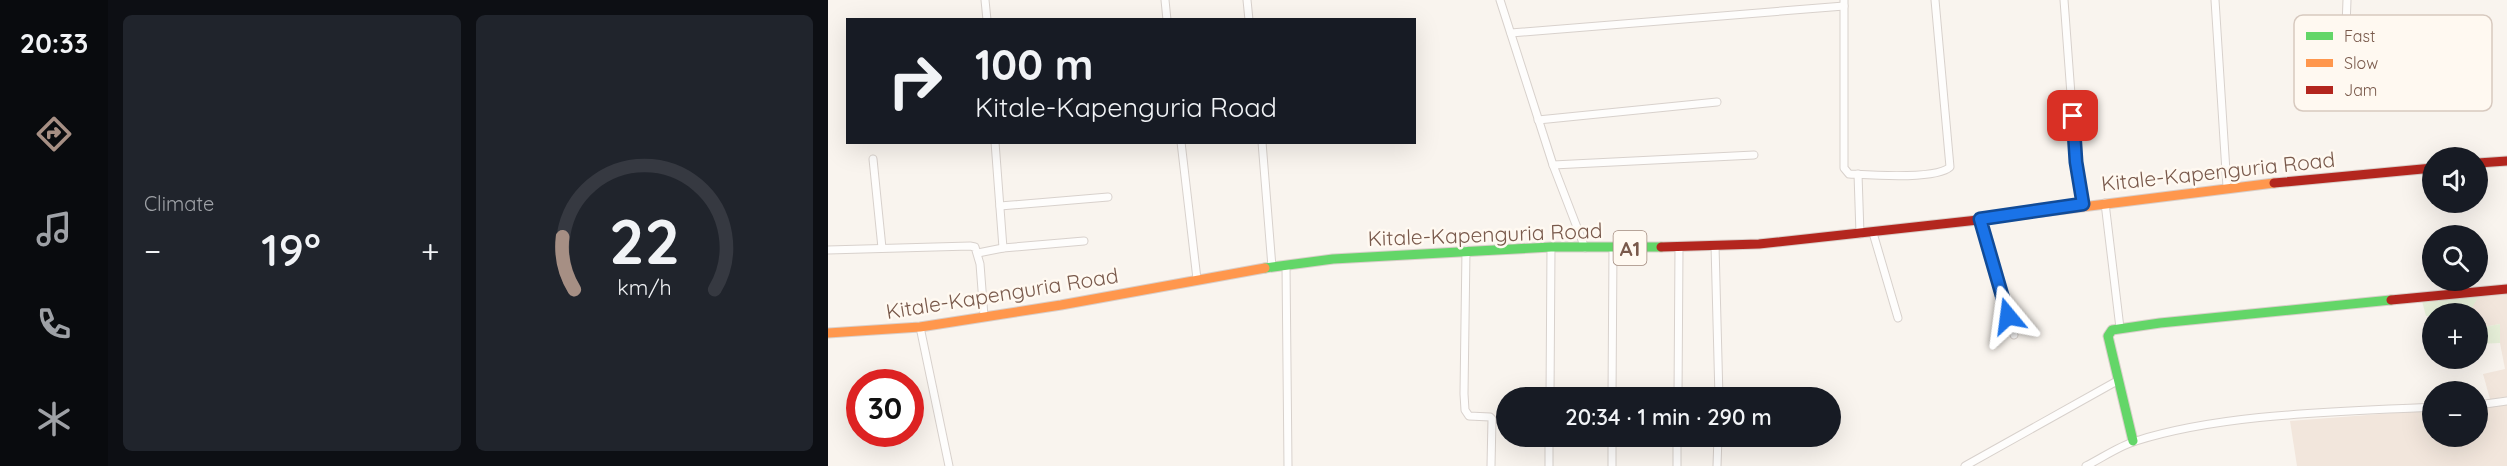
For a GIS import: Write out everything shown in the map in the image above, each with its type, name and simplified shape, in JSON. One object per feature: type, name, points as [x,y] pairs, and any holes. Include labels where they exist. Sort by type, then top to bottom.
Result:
[{"type":"main road","points":[[2488,163],[2507,161]]},
{"type":"main road","name":"Kitale-Kapenguria Road","points":[[828,333],[920,327],[1061,305],[1197,279],[1362,256],[1551,247],[1613,248],[1759,244],[1873,233],[2227,186],[2422,169]]},
{"type":"main road","points":[[2133,441],[2108,336],[2112,330],[2507,289]]},
{"type":"street","points":[[985,0],[987,18]]},
{"type":"street","points":[[1165,0],[1167,18]]},
{"type":"street","points":[[1246,0],[1249,18]]},
{"type":"street","points":[[1500,0],[1553,165],[1585,248]]},
{"type":"street","points":[[1511,33],[1844,3],[1844,168],[1849,174],[1916,175],[1946,172],[1950,167],[1935,0]]},
{"type":"street","points":[[2064,0],[2076,162],[2083,204]]},
{"type":"street","points":[[2215,0],[2227,186]]},
{"type":"street","points":[[2346,15],[2347,0]]},
{"type":"street","points":[[1538,120],[1717,102]]},
{"type":"street","points":[[995,144],[1003,248]]},
{"type":"street","points":[[1181,144],[1197,279]]},
{"type":"street","points":[[1262,144],[1272,267]]},
{"type":"street","points":[[1553,165],[1754,155]]},
{"type":"street","points":[[873,159],[882,248]]},
{"type":"street","points":[[1858,174],[1860,234]]},
{"type":"street","points":[[1000,206],[1108,197]]},
{"type":"street","points":[[2105,201],[2120,328]]},
{"type":"street","points":[[1980,219],[2014,335]]},
{"type":"street","points":[[1873,233],[1898,318]]},
{"type":"street","points":[[978,253],[1003,248],[1084,241]]},
{"type":"street","points":[[1715,245],[1719,387]]},
{"type":"street","points":[[828,250],[975,247],[978,253],[984,316]]},
{"type":"street","points":[[1550,387],[1551,247]]},
{"type":"street","points":[[1678,387],[1679,247]]},
{"type":"street","points":[[1612,387],[1613,248]]},
{"type":"street","points":[[1466,250],[1465,410],[1469,416],[1492,419],[1491,466]]},
{"type":"street","points":[[1286,265],[1288,466]]},
{"type":"street","points":[[920,327],[949,466]]},
{"type":"street","points":[[1965,466],[2117,381]]},
{"type":"street","points":[[2488,404],[2507,401]]},
{"type":"street","points":[[2086,466],[2133,441],[2180,430],[2246,420],[2422,408]]},
{"type":"street","points":[[1549,466],[1550,447]]},
{"type":"street","points":[[1612,447],[1612,466]]},
{"type":"street","points":[[1677,447],[1677,466]]},
{"type":"street","points":[[1717,466],[1718,447]]},
{"type":"shaded area","points":[[2507,292],[2507,397],[2490,399],[2488,381],[2485,381],[2483,374],[2505,369],[2500,343],[2500,324],[2488,326],[2488,303],[2474,303],[2480,294]]},
{"type":"shaded area","points":[[2507,403],[2507,466],[2297,466],[2290,421],[2422,411],[2422,447],[2488,447],[2488,405]]},
{"type":"green space","points":[[2480,294],[2475,303],[2423,303],[2422,301]]},
{"type":"green space","points":[[2500,324],[2500,343],[2488,344],[2488,326]]},
{"type":"traffic: fast","points":[[1265,268],[1333,259],[1551,247],[1661,247]]},
{"type":"traffic: fast","points":[[2133,441],[2108,336],[2112,330],[2160,323],[2391,300]]},
{"type":"traffic: slow","points":[[1978,220],[2274,183]]},
{"type":"traffic: slow","points":[[828,333],[920,327],[1061,305],[1265,268]]},
{"type":"traffic: jam","points":[[2488,162],[2507,161]]},
{"type":"traffic: jam","points":[[2274,183],[2422,169]]},
{"type":"traffic: jam","points":[[1661,247],[1759,244],[1978,220]]},
{"type":"traffic: jam","points":[[2391,300],[2507,289]]},
{"type":"route","points":[[2008,316],[1980,219],[2083,204],[2076,162],[2073,116]]}]
